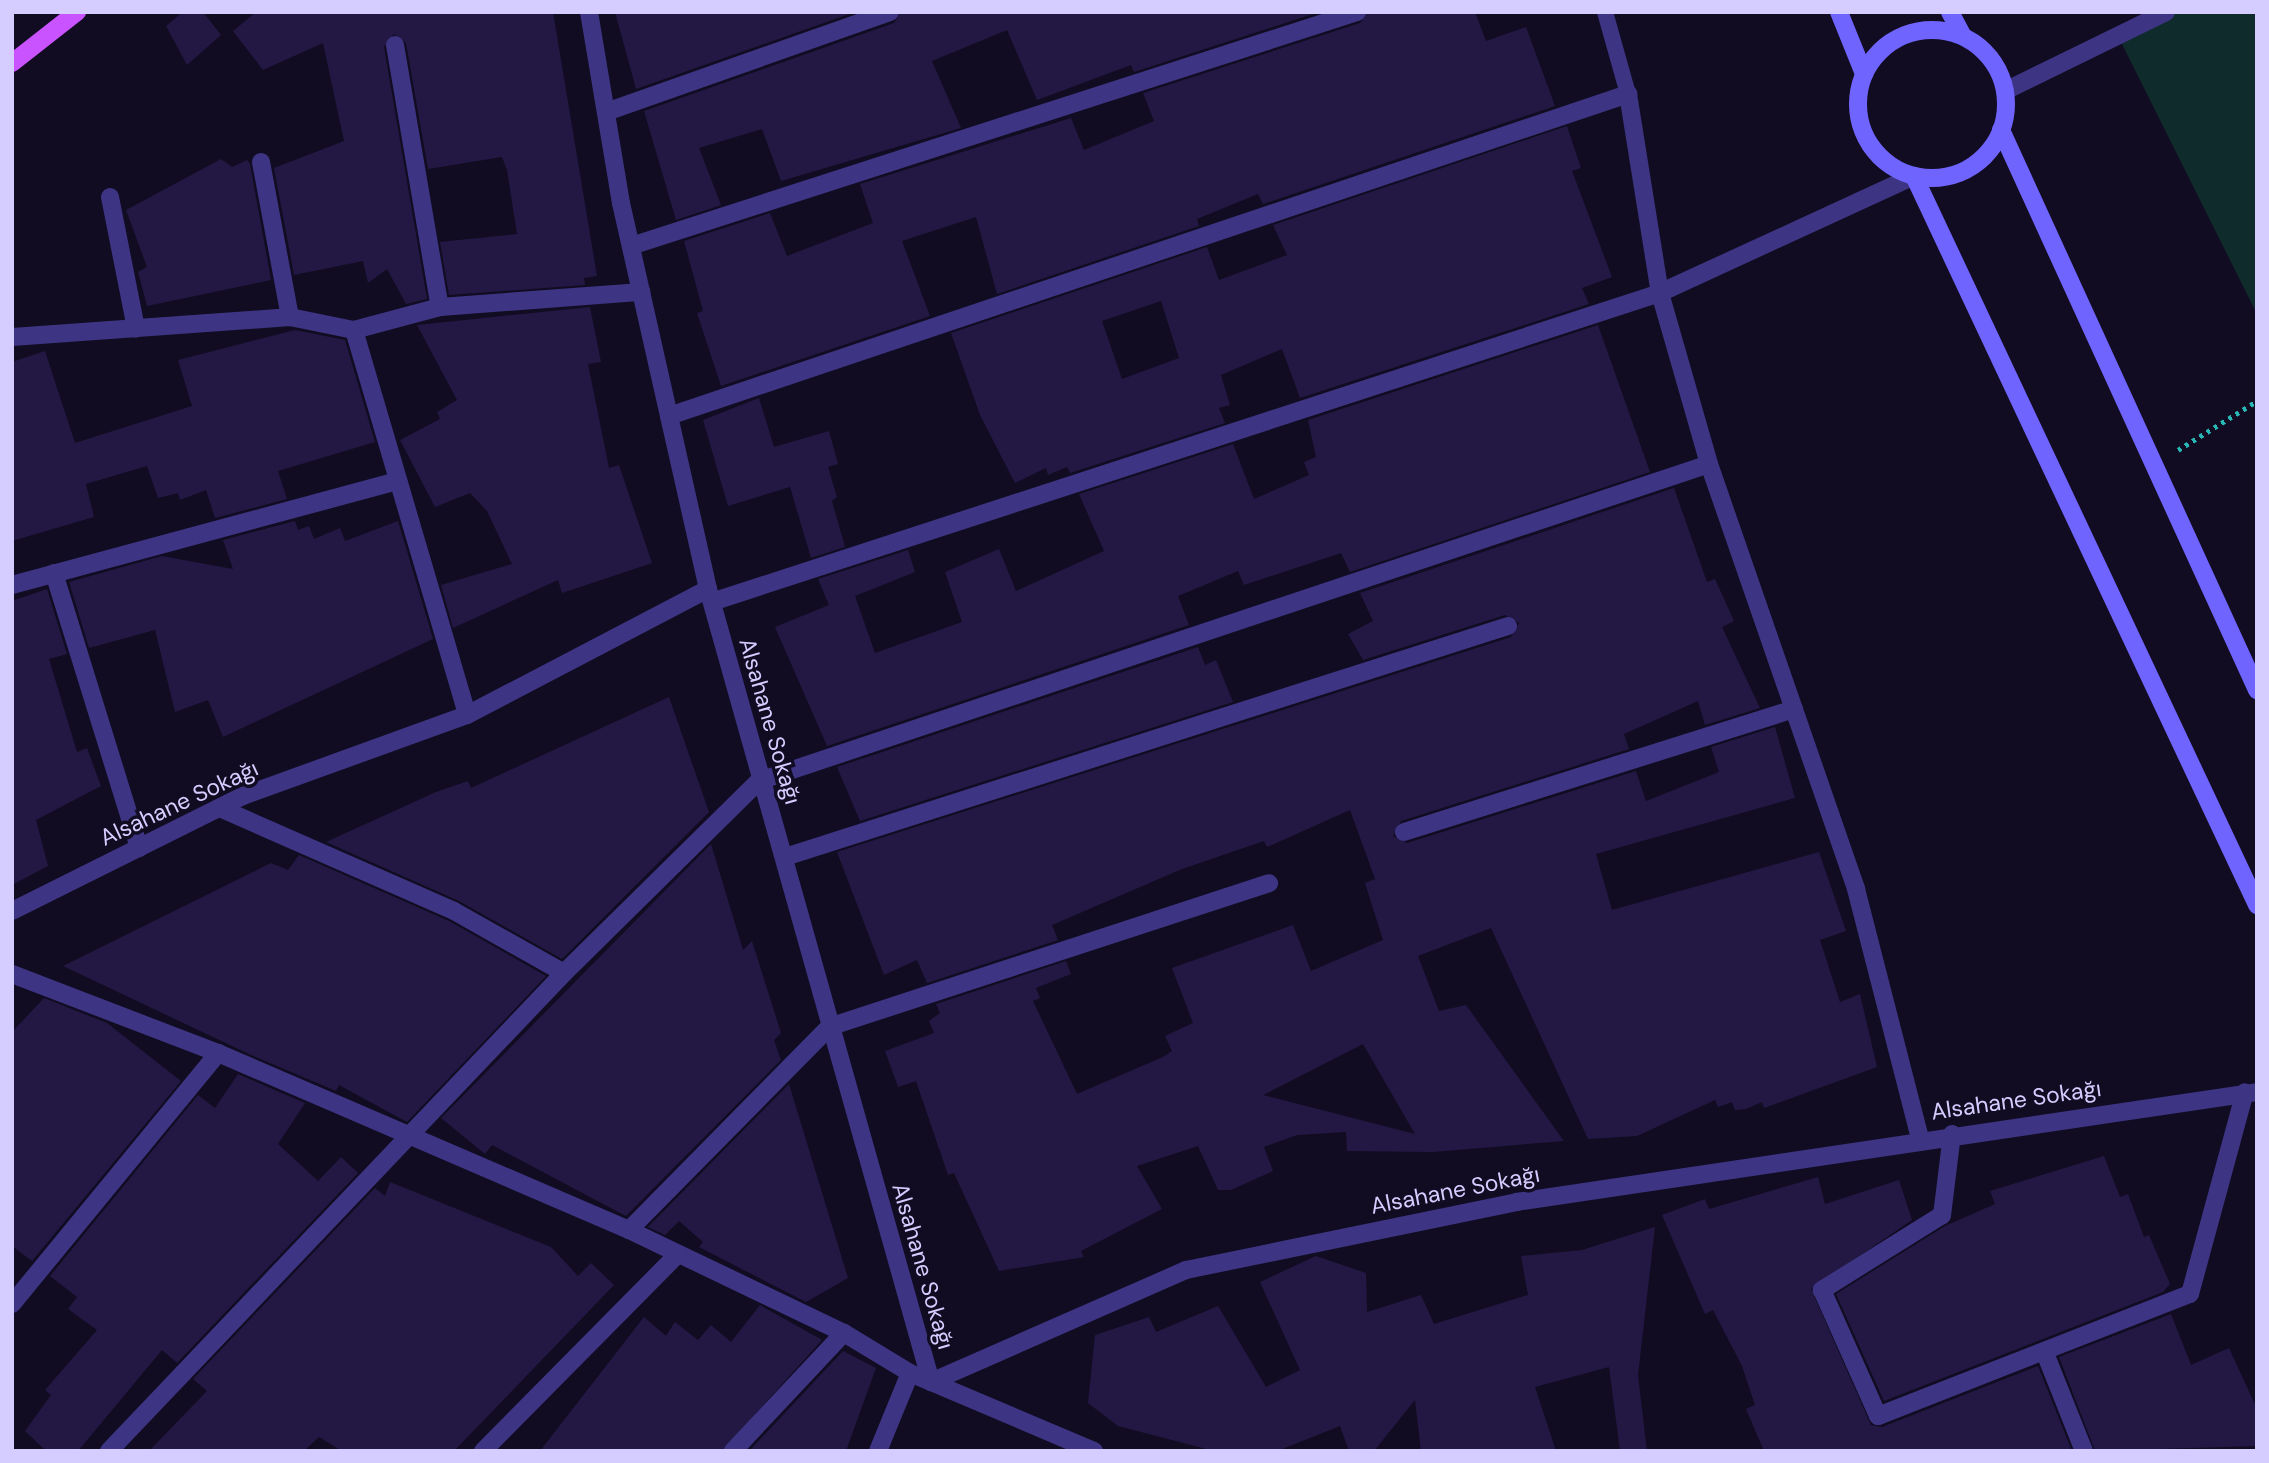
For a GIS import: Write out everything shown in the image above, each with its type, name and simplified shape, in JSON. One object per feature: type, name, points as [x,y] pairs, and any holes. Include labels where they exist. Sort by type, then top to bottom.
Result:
[{"type":"main road","points":[[12,63],[77,12]]},
{"type":"main road","points":[[1839,12],[1864,74]]},
{"type":"main road","points":[[1950,12],[1962,35]]},
{"type":"main road","points":[[2001,130],[1975,164],[1946,176],[1914,176],[1890,166],[1866,136],[1857,99],[1864,74],[1876,55],[1905,35],[1939,29],[1962,35],[1983,48],[2005,91],[2001,130],[2150,468],[2257,690]]},
{"type":"main road","points":[[1914,176],[2257,905]]},
{"type":"street","points":[[589,12],[631,246],[710,595],[1660,293],[1914,176]]},
{"type":"street","points":[[606,112],[890,12]]},
{"type":"street","points":[[631,246],[1357,12]]},
{"type":"street","points":[[2005,91],[2166,12]]},
{"type":"street","points":[[395,45],[440,307]]},
{"type":"street","points":[[669,416],[1629,94],[1660,293],[1709,464],[1856,889],[1920,1139]]},
{"type":"street","points":[[261,162],[290,317]]},
{"type":"street","points":[[110,197],[136,328]]},
{"type":"street","points":[[12,337],[290,317],[354,330],[440,307],[641,292]]},
{"type":"street","points":[[354,330],[467,715]]},
{"type":"street","points":[[109,1451],[564,974],[759,781],[1709,464]]},
{"type":"street","points":[[12,585],[398,481]]},
{"type":"street","points":[[54,573],[139,848]]},
{"type":"street","name":"Alsahane Sokağı","points":[[12,911],[222,809],[467,715],[710,595],[759,781],[785,857],[830,1027],[931,1382],[1186,1270],[1516,1202],[1952,1134],[2251,1092]]},
{"type":"street","points":[[785,857],[1508,626]]},
{"type":"street","points":[[1404,832],[1794,709]]},
{"type":"street","points":[[222,809],[454,911],[564,974]]},
{"type":"street","points":[[629,1230],[830,1027],[1269,883]]},
{"type":"street","points":[[12,974],[218,1053],[410,1138],[629,1230],[844,1333],[910,1373],[1094,1451]]},
{"type":"street","points":[[12,1304],[218,1053]]},
{"type":"street","points":[[1952,1134],[1942,1215],[1822,1290],[1878,1416],[2045,1353],[2189,1294],[2251,1092]]},
{"type":"street","points":[[483,1451],[678,1254]]},
{"type":"street","points":[[733,1451],[844,1333]]},
{"type":"street","points":[[2045,1353],[2084,1451]]},
{"type":"street","points":[[878,1451],[910,1373]]},
{"type":"lane","points":[[1605,12],[1629,94]]},
{"type":"path","points":[[2150,468],[2257,401]]},
{"type":"green space","points":[[2175,12],[2257,12],[2257,314],[2119,38]]},
{"type":"building","points":[[183,12],[203,12],[221,35],[187,65],[166,26]]},
{"type":"building","points":[[256,12],[553,12],[597,276],[584,278],[585,285],[449,295],[440,242],[517,234],[507,170],[502,157],[428,169],[406,43],[394,34],[384,47],[427,299],[406,304],[387,269],[368,283],[363,261],[294,275],[274,168],[344,141],[323,43],[263,70],[233,31]]},
{"type":"building","points":[[615,12],[855,12],[636,89]]},
{"type":"building","points":[[901,12],[1319,12],[1134,72],[1131,65],[1037,100],[1007,30],[932,61],[961,128],[781,181],[762,129],[699,148],[721,205],[676,220],[644,111],[894,23]]},
{"type":"building","points":[[1368,12],[1475,12],[1486,41],[1526,27],[1555,106],[1263,204],[1258,194],[1197,219],[1199,226],[997,294],[976,217],[902,241],[930,316],[721,386],[697,313],[703,311],[684,241],[770,213],[787,256],[873,223],[860,184],[1071,118],[1084,150],[1154,121],[1143,93],[1360,23]]},
{"type":"building","points":[[1567,126],[1581,168],[1572,171],[1612,277],[1582,288],[1589,304],[1300,398],[1282,349],[1221,375],[1230,405],[1219,408],[1225,423],[1070,473],[1067,467],[1048,475],[1046,468],[1015,483],[980,415],[951,333],[1207,247],[1219,280],[1287,255],[1273,225]],"holes":[[[1161,301],[1179,358],[1122,379],[1102,321]]]},
{"type":"building","points":[[221,159],[232,167],[247,160],[250,164],[271,280],[147,306],[138,272],[147,267],[126,210]]},
{"type":"building","points":[[590,307],[601,362],[588,364],[609,468],[619,465],[652,563],[562,593],[558,580],[453,628],[441,585],[512,564],[487,511],[470,493],[435,507],[400,440],[440,419],[437,412],[457,400],[417,325]]},
{"type":"building","points":[[1598,325],[1650,472],[1350,572],[1341,553],[1244,585],[1238,571],[1178,596],[1189,625],[827,746],[775,627],[829,605],[818,579],[908,550],[915,572],[855,596],[875,653],[962,622],[945,572],[999,549],[1016,591],[1104,551],[1079,494],[1233,444],[1254,499],[1309,475],[1304,462],[1316,457],[1308,420]]},
{"type":"building","points":[[295,330],[345,340],[375,442],[278,471],[287,499],[215,518],[206,490],[180,500],[178,493],[158,498],[147,466],[86,484],[94,517],[12,541],[12,362],[45,351],[75,443],[192,406],[178,360]]},
{"type":"building","points":[[759,398],[774,447],[829,431],[838,464],[828,467],[837,497],[832,501],[845,547],[811,558],[790,487],[728,506],[703,420]]},
{"type":"building","points":[[1674,488],[1707,582],[1715,579],[1734,621],[1722,627],[1760,708],[1705,725],[1698,701],[1624,734],[1629,749],[1401,821],[1393,836],[1407,843],[1636,771],[1646,801],[1719,772],[1711,747],[1775,727],[1795,798],[1596,854],[1612,910],[1819,852],[1846,931],[1820,940],[1840,1002],[1860,994],[1877,1067],[1764,1108],[1762,1102],[1746,1109],[1735,1110],[1732,1102],[1718,1107],[1715,1100],[1637,1136],[1588,1139],[1491,928],[1418,956],[1439,1011],[1466,1005],[1564,1141],[1433,1152],[1347,1151],[1346,1132],[1297,1135],[1264,1147],[1273,1171],[1231,1190],[1218,1190],[1198,1146],[1137,1166],[1162,1209],[1081,1251],[1084,1257],[999,1271],[954,1173],[948,1175],[916,1081],[898,1087],[885,1051],[934,1033],[929,1021],[940,1013],[936,1004],[1066,961],[1071,974],[1036,988],[1040,998],[1033,1001],[1077,1094],[1163,1057],[1172,1051],[1165,1036],[1193,1023],[1172,968],[1293,925],[1311,971],[1383,940],[1365,883],[1375,879],[1350,810],[1267,847],[1264,841],[1182,869],[1052,925],[1058,940],[927,983],[917,960],[884,975],[837,852],[1511,637],[1519,623],[1505,615],[1363,660],[1348,634],[1373,621],[1360,593]],"holes":[[[1363,1044],[1415,1134],[1263,1095]]]},
{"type":"building","points":[[295,521],[298,530],[309,526],[314,539],[340,528],[345,541],[398,521],[433,639],[223,737],[208,700],[175,712],[155,630],[89,648],[69,582],[162,556],[233,569],[223,540]]},
{"type":"building","points":[[47,589],[67,654],[49,659],[77,752],[87,748],[101,786],[36,820],[48,866],[12,885],[12,601]]},
{"type":"building","points":[[1198,647],[1205,665],[1216,660],[1233,702],[860,821],[837,767]]},
{"type":"building","points":[[669,697],[709,812],[562,959],[459,901],[326,842],[436,792],[468,781],[471,788]]},
{"type":"building","points":[[711,844],[743,950],[752,941],[781,1033],[774,1040],[781,1060],[626,1216],[492,1145],[485,1154],[441,1118]]},
{"type":"building","points":[[299,855],[449,921],[546,976],[407,1122],[339,1085],[336,1091],[251,1055],[63,966],[271,863],[288,870]]},
{"type":"building","points":[[44,998],[107,1023],[181,1081],[32,1261],[12,1246],[12,1032]]},
{"type":"building","points":[[238,1074],[305,1103],[278,1144],[318,1181],[341,1157],[358,1173],[177,1363],[162,1350],[78,1451],[46,1451],[25,1431],[51,1395],[45,1390],[97,1330],[68,1309],[77,1297],[50,1276],[198,1095],[215,1108]]},
{"type":"building","points":[[789,1084],[848,1278],[806,1302],[699,1247],[703,1242],[679,1221],[665,1235],[648,1227]]},
{"type":"building","points":[[2104,1156],[2120,1197],[2128,1194],[2144,1237],[2149,1235],[2170,1284],[2163,1292],[1884,1401],[1836,1294],[1945,1226],[1995,1204],[1990,1191]]},
{"type":"building","points":[[1818,1177],[1825,1204],[1899,1180],[1912,1220],[1811,1289],[1871,1425],[1882,1427],[2038,1366],[2072,1451],[1764,1451],[1746,1409],[1755,1405],[1742,1366],[1713,1310],[1705,1314],[1662,1215],[1705,1199],[1709,1209]]},
{"type":"building","points":[[390,1182],[551,1247],[578,1276],[591,1263],[614,1285],[454,1451],[342,1451],[319,1437],[304,1451],[149,1451],[207,1391],[193,1379],[375,1188],[385,1196]]},
{"type":"building","points":[[1655,1227],[1638,1375],[1647,1451],[1620,1451],[1609,1367],[1535,1387],[1556,1451],[1421,1451],[1415,1400],[1374,1451],[1349,1451],[1340,1426],[1277,1451],[1214,1451],[1118,1426],[1088,1403],[1095,1335],[1149,1317],[1156,1332],[1218,1306],[1266,1387],[1300,1370],[1260,1282],[1316,1256],[1366,1273],[1367,1312],[1421,1295],[1434,1324],[1528,1295],[1521,1256],[1582,1250]]},
{"type":"building","points":[[760,1305],[822,1340],[722,1451],[540,1451],[644,1317],[666,1336],[675,1322],[698,1340],[711,1325],[731,1342]]},
{"type":"building","points":[[2171,1314],[2191,1365],[2229,1348],[2257,1409],[2257,1446],[2095,1451],[2059,1357]]},
{"type":"building","points":[[843,1351],[876,1368],[846,1451],[749,1451]]}]
